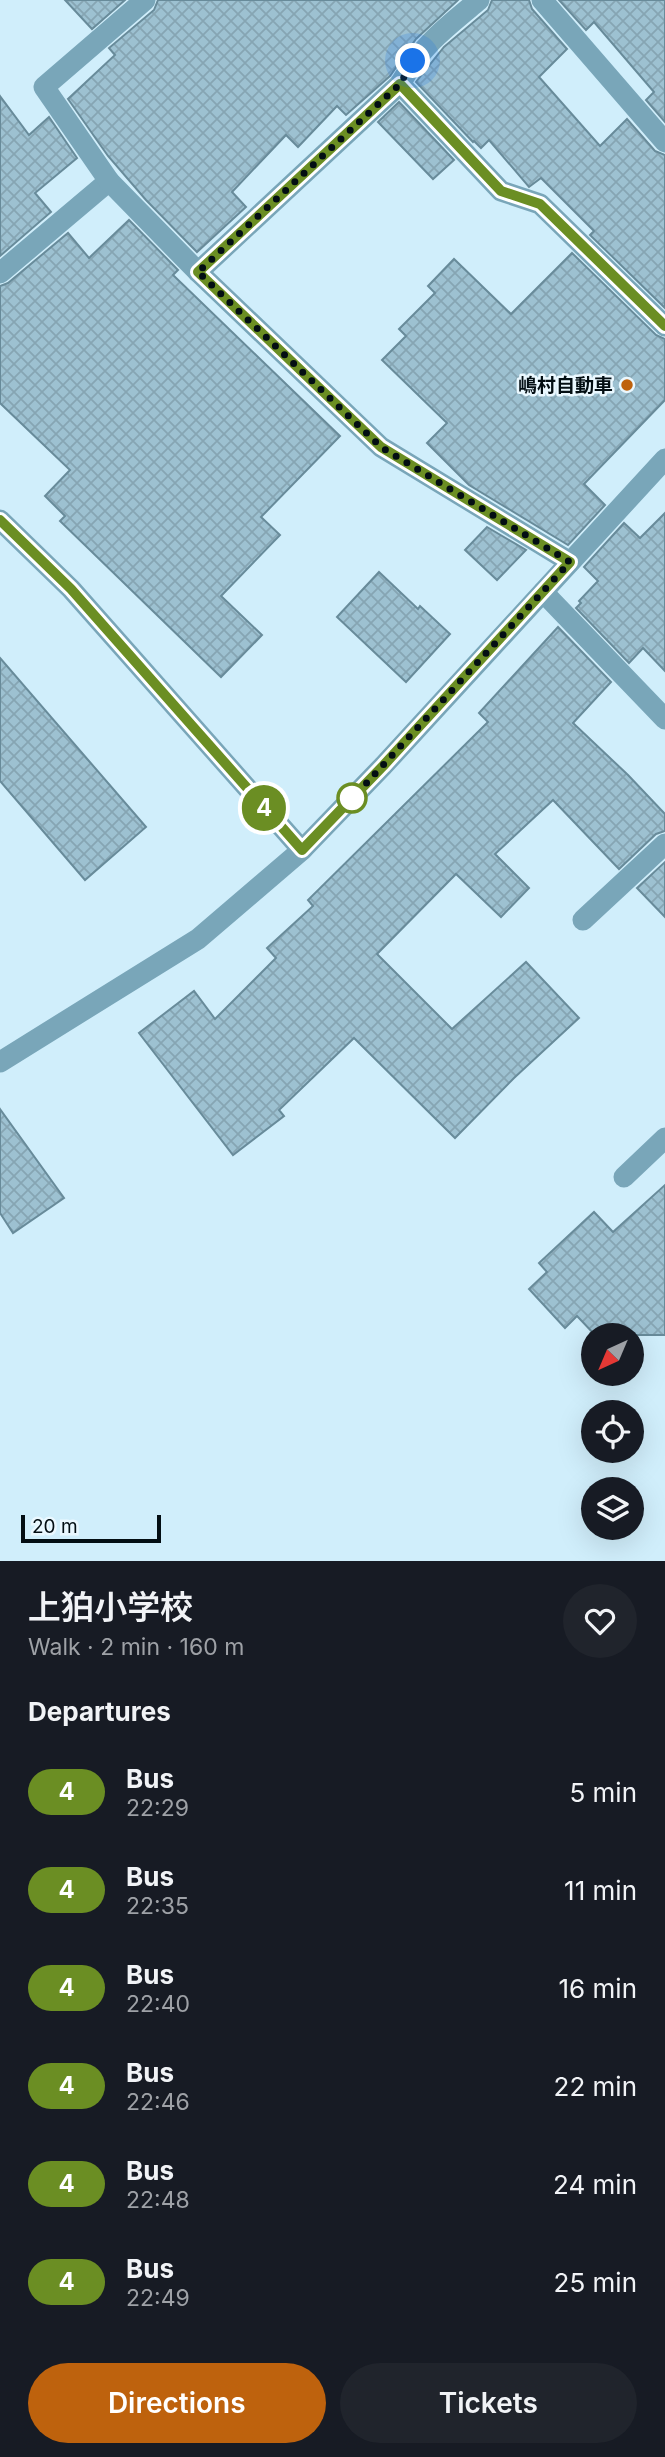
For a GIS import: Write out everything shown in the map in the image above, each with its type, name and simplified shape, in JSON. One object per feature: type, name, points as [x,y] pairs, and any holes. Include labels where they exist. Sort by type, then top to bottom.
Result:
[{"type":"street","points":[[145,0],[44,87],[109,181],[198,272],[381,447],[570,562]]},
{"type":"street","points":[[198,272],[400,84],[429,41],[479,0]]},
{"type":"street","points":[[542,0],[665,142]]},
{"type":"street","points":[[400,84],[501,191],[540,204],[665,326]]},
{"type":"street","points":[[0,273],[109,181]]},
{"type":"street","points":[[0,1062],[198,939],[302,850],[665,459]]},
{"type":"street","points":[[0,520],[71,589],[302,850]]},
{"type":"street","points":[[542,592],[665,719]]},
{"type":"street","points":[[583,920],[665,844]]},
{"type":"street","points":[[624,1177],[665,1138]]},
{"type":"building","points":[[65,0],[125,0],[92,29]]},
{"type":"building","points":[[158,0],[458,0],[416,39],[390,76],[346,115],[337,106],[298,147],[286,135],[232,192],[246,207],[197,252],[108,156],[68,99],[115,55],[109,48],[154,10]]},
{"type":"building","points":[[492,0],[529,0],[532,9],[567,49],[539,77],[600,146],[627,119],[655,151],[665,155],[665,308],[590,235],[594,231],[541,178],[529,187],[489,140],[481,148],[473,142],[416,82],[444,47],[488,10]]},
{"type":"building","points":[[559,0],[665,0],[665,122],[646,100],[654,92],[594,22],[586,30]]},
{"type":"building","points":[[0,96],[29,135],[49,117],[77,158],[35,193],[51,212],[0,256]]},
{"type":"building","points":[[399,102],[454,160],[433,179],[378,122]]},
{"type":"building","points":[[129,220],[178,270],[173,275],[340,436],[261,517],[280,535],[221,596],[262,635],[221,677],[60,521],[65,516],[45,496],[70,470],[0,403],[0,286],[8,283],[68,233],[89,258]]},
{"type":"building","points":[[572,253],[656,335],[665,339],[665,400],[584,484],[605,505],[568,545],[469,485],[427,443],[447,423],[382,360],[406,336],[399,329],[435,293],[428,286],[454,259],[511,314]]},
{"type":"building","points":[[665,513],[665,671],[643,648],[629,663],[576,608],[598,581],[584,567],[624,523],[640,538]]},
{"type":"building","points":[[487,527],[526,550],[497,580],[465,550]]},
{"type":"building","points":[[379,572],[418,609],[420,606],[450,634],[406,682],[337,617]]},
{"type":"building","points":[[558,627],[611,682],[573,723],[665,814],[665,831],[656,834],[619,869],[553,800],[495,854],[529,888],[501,917],[456,874],[377,954],[452,1029],[526,962],[579,1018],[455,1138],[354,1038],[279,1110],[284,1116],[233,1155],[139,1033],[194,991],[215,1019],[276,958],[267,948],[313,906],[308,900],[488,722],[479,713]]},
{"type":"building","points":[[0,658],[146,827],[85,880],[0,781]]},
{"type":"building","points":[[665,862],[665,917],[637,888]]},
{"type":"building","points":[[0,1109],[64,1198],[13,1233],[0,1213]]},
{"type":"building","points":[[665,1185],[665,1335],[644,1335],[644,1323],[584,1323],[577,1316],[565,1328],[529,1289],[547,1272],[539,1263],[594,1212],[613,1232]]},
{"type":"bus line","name":"4","points":[[0,520],[71,589],[302,850],[570,562],[381,447],[198,272],[400,84],[501,191],[540,204],[665,326]]},
{"type":"place","name":"嶋村自動車","points":[[627,385]]},
{"type":"route","points":[[352,798],[351,800],[570,562],[381,447],[198,272],[400,84],[413,61]]}]
